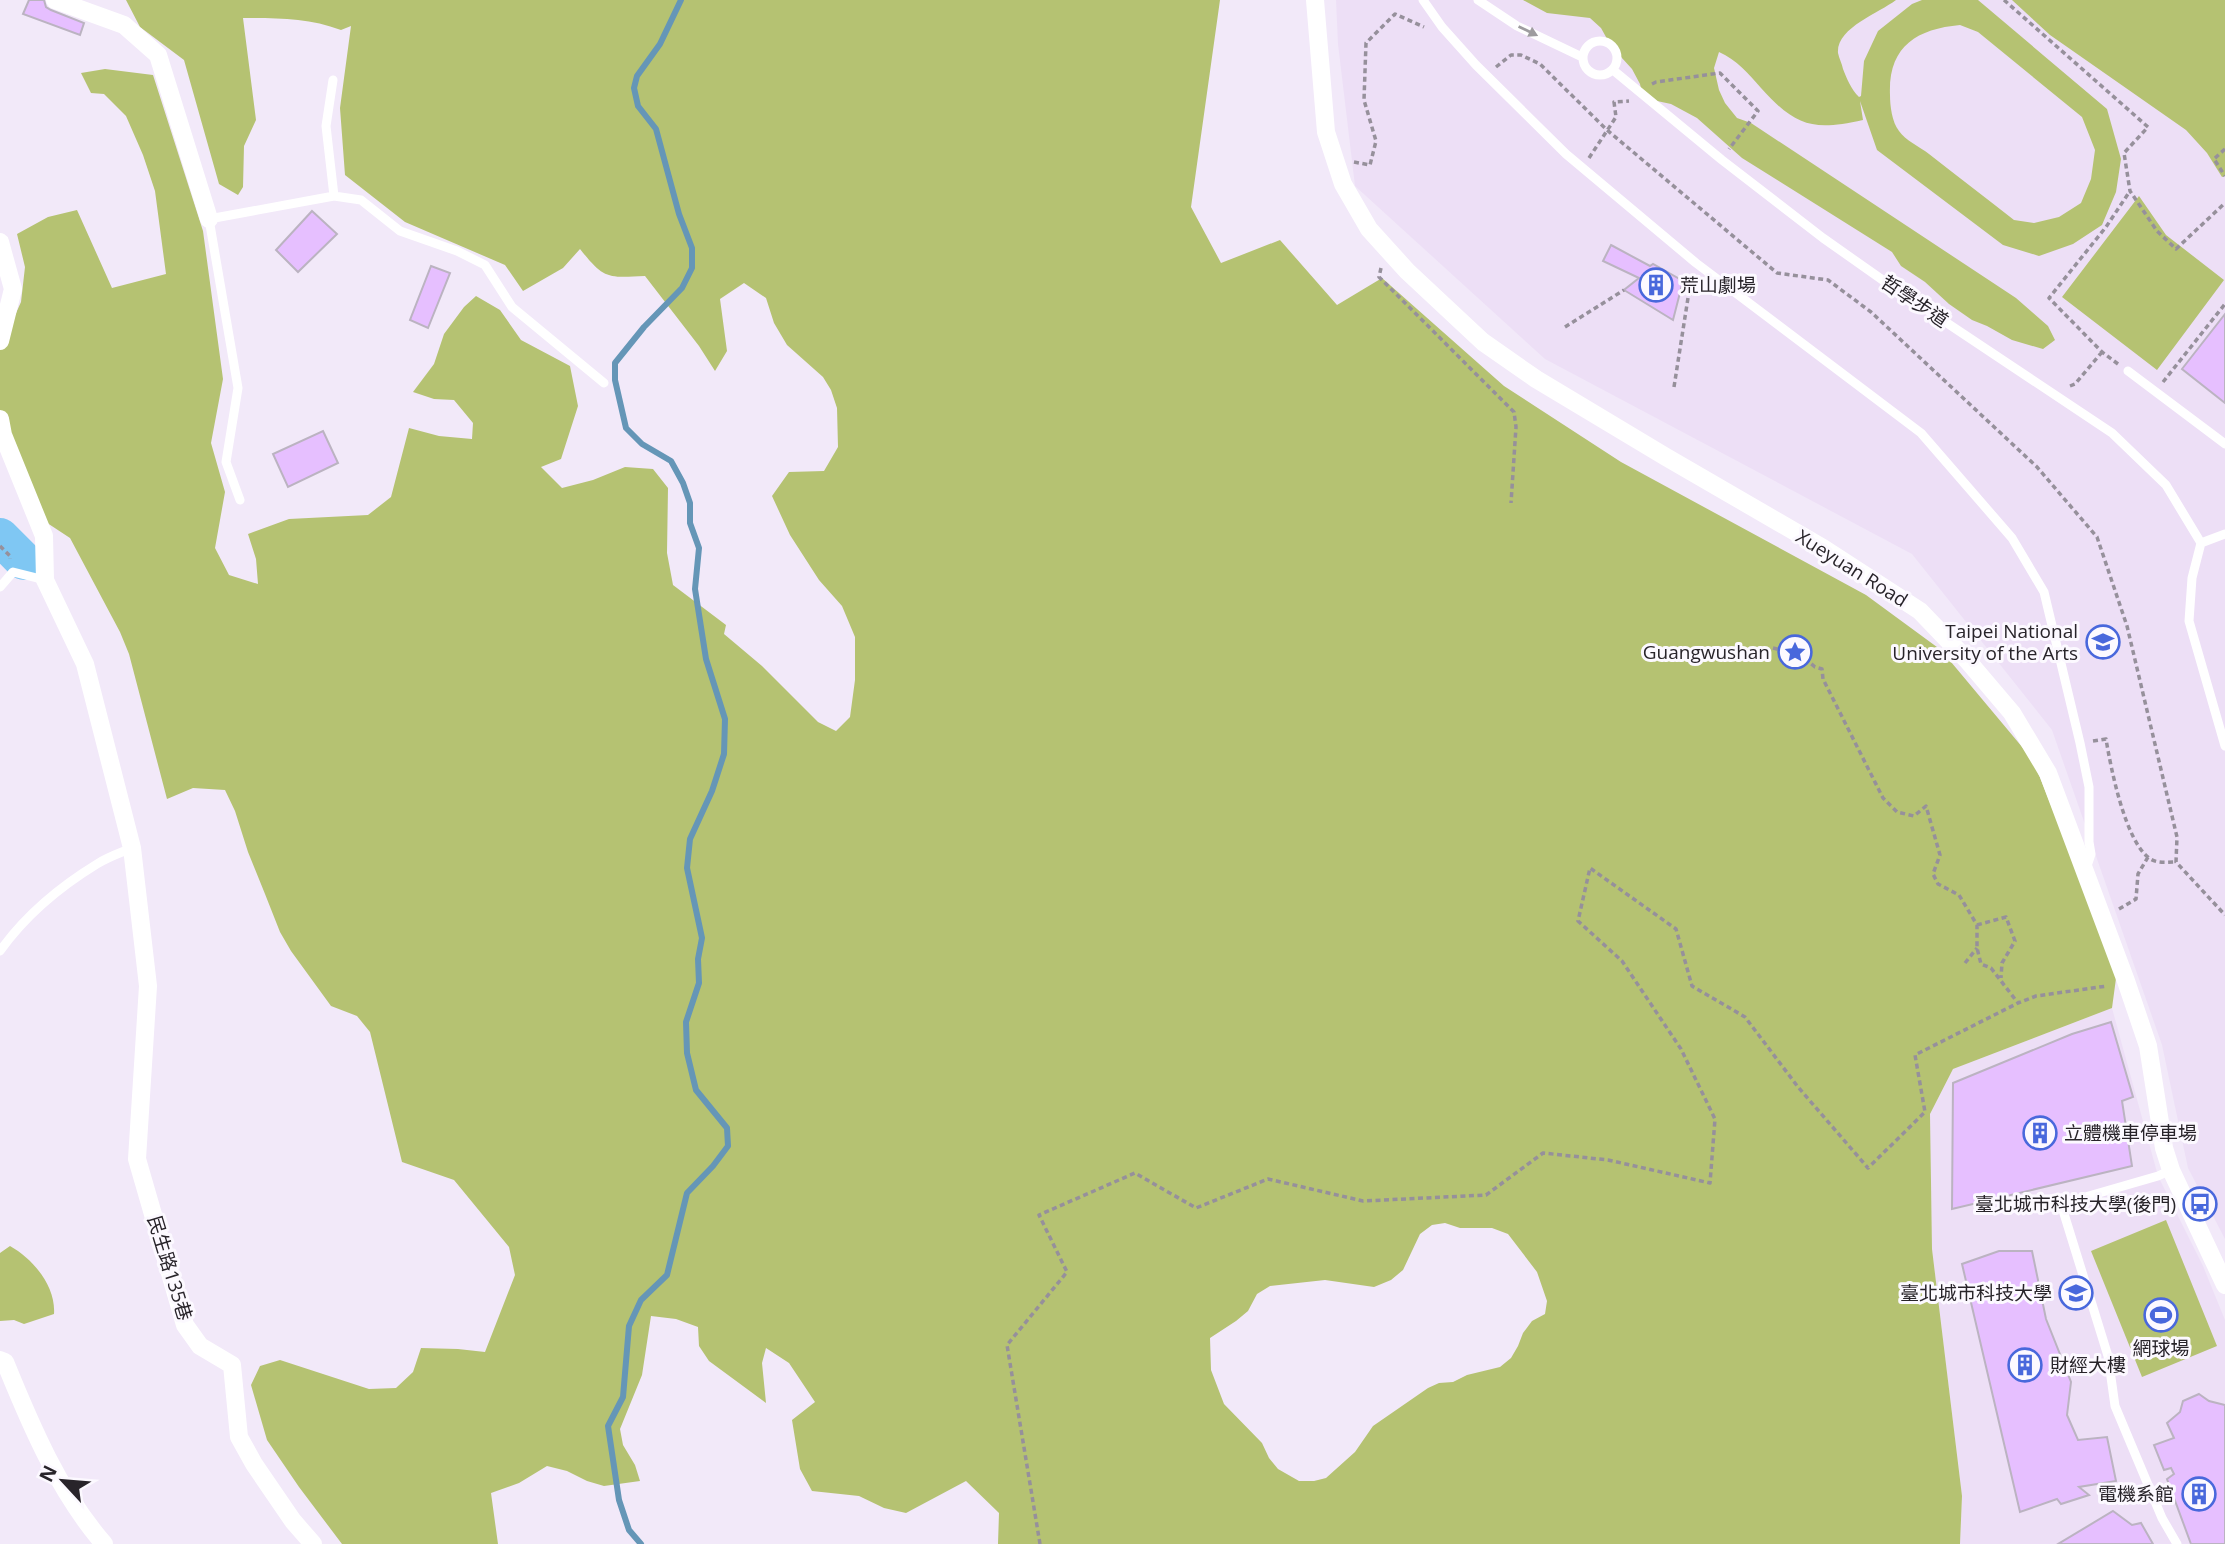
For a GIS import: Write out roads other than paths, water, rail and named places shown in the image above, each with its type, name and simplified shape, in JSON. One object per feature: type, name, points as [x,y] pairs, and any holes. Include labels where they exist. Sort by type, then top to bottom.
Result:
[{"type":"street","points":[[55,0],[124,25],[158,55],[209,219]]},
{"type":"street","name":"Xueyuan Road","points":[[1315,0],[1326,132],[1343,184],[1369,229],[1407,271],[1483,342],[1536,379],[1823,548],[1920,611],[2012,713],[2048,773],[2126,981],[2148,1046],[2164,1148],[2171,1170],[2225,1285]]},
{"type":"street","points":[[0,242],[13,289],[0,341]]},
{"type":"street","points":[[0,419],[3,435],[44,536],[45,580],[85,664],[132,848]]},
{"type":"street","name":"民生路135巷","points":[[132,848],[148,986],[137,1159],[185,1325],[200,1346],[232,1365],[239,1437],[293,1521],[313,1544]]},
{"type":"street","points":[[0,1360],[5,1362],[22,1405],[59,1480],[104,1544]]},
{"type":"lane","points":[[1423,0],[1442,27],[1487,76],[1566,154],[1705,270],[1921,433],[2012,538],[2044,592],[2080,743],[2089,787],[2091,854],[2084,874]]},
{"type":"lane","points":[[1478,0],[1517,26],[1582,57]]},
{"type":"lane","points":[[1596,41],[1607,42],[1615,49],[1618,60],[1613,70],[1604,76],[1593,75],[1585,68],[1582,57],[1587,47],[1596,41]]},
{"type":"lane","name":"哲學步道","points":[[1613,70],[1823,238],[2112,433],[2166,485],[2202,542]]},
{"type":"lane","points":[[333,80],[326,126],[334,195]]},
{"type":"lane","points":[[240,500],[226,462],[238,388],[209,219],[334,195],[361,200],[400,231],[457,251],[485,265],[512,307],[604,383]]},
{"type":"lane","points":[[2128,371],[2225,443]]},
{"type":"lane","points":[[2225,534],[2202,542],[2192,578],[2189,621],[2225,746]]},
{"type":"lane","points":[[0,587],[13,572],[45,580]]},
{"type":"lane","points":[[0,951],[23,923],[58,892],[98,863],[132,848]]},
{"type":"lane","points":[[2171,1170],[2062,1204],[2108,1356],[2115,1406],[2162,1518],[2177,1544]]},
{"type":"waterway","points":[[641,1544],[629,1530],[619,1500],[608,1426],[623,1397],[629,1326],[641,1300],[667,1275],[687,1193],[728,1146],[727,1128],[696,1090],[687,1053],[686,1022],[699,983],[698,959],[702,938],[687,868],[690,839],[712,791],[724,754],[725,719],[706,659],[695,589],[699,548],[690,523],[690,503],[671,461],[642,444],[626,428],[615,380],[615,363],[644,327],[682,288],[692,268],[692,248],[679,214],[656,129],[638,106],[634,88],[637,76],[660,44],[681,0]]},
{"type":"waterway","points":[[0,537],[24,561]]},
{"type":"place","name":"荒山劇場","points":[[1656,285]]},
{"type":"place","name":"Taipei National University of the Arts","points":[[2103,642]]},
{"type":"place","name":"Guangwushan","points":[[1795,652]]},
{"type":"place","name":"立體機車停車場","points":[[2040,1133]]},
{"type":"place","name":"臺北城市科技大學(後門)","points":[[2200,1204]]},
{"type":"place","name":"臺北城市科技大學","points":[[2076,1293]]},
{"type":"place","name":"網球場","points":[[2161,1315]]},
{"type":"place","name":"財經大樓","points":[[2025,1365]]},
{"type":"place","name":"電機系館","points":[[2199,1494]]}]
